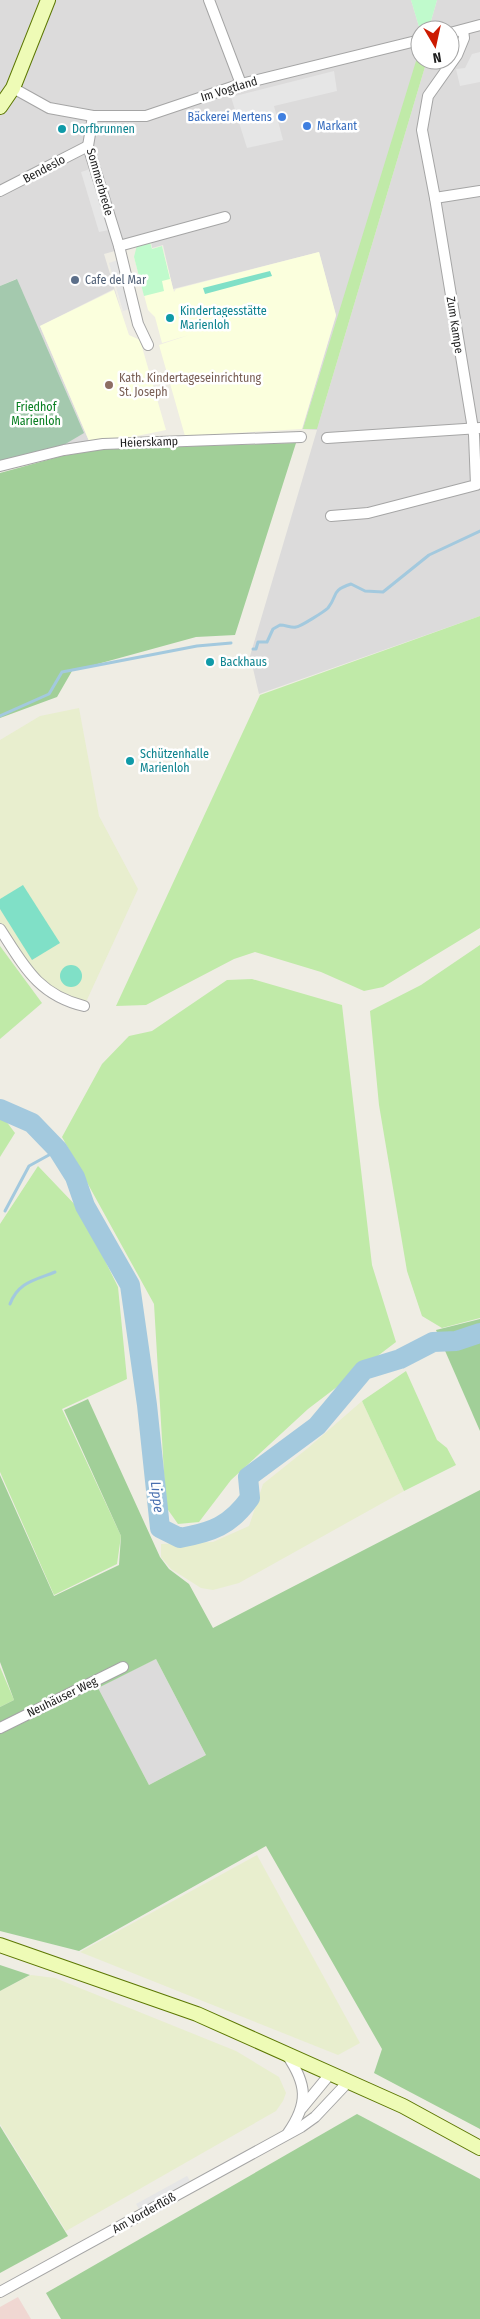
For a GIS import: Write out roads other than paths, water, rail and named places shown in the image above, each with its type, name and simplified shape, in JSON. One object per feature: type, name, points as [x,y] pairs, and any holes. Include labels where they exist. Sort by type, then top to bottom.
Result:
[{"type":"main road","points":[[0,107],[13,88],[48,0]]},
{"type":"main road","points":[[0,1945],[197,2014],[423,2116],[480,2148]]},
{"type":"street","points":[[209,0],[241,84]]},
{"type":"street","points":[[460,31],[480,26]]},
{"type":"street","name":"Zum Kampe","points":[[331,516],[368,513],[476,485],[474,435],[476,428],[422,130],[425,104],[432,89],[456,55],[464,38],[463,30]]},
{"type":"street","name":"Im Vogtland","points":[[13,88],[49,108],[93,116],[146,116],[241,84],[410,42]]},
{"type":"street","name":"Sommerbrede","points":[[93,116],[88,146],[118,246],[138,324],[148,345]]},
{"type":"street","name":"Bendeslo","points":[[0,191],[88,146]]},
{"type":"street","points":[[435,198],[480,191]]},
{"type":"street","points":[[118,246],[225,217]]},
{"type":"street","points":[[327,438],[476,428]]},
{"type":"street","name":"Heierskamp","points":[[0,466],[64,450],[103,444],[301,437]]},
{"type":"street","points":[[0,929],[28,972],[51,994],[68,1002],[84,1006]]},
{"type":"street","name":"Neuhäuser Weg","points":[[0,1728],[123,1667]]},
{"type":"street","points":[[287,2055],[298,2072],[304,2092],[300,2111]]},
{"type":"street","points":[[288,2134],[300,2111],[330,2074]]},
{"type":"street","name":"Am Vorderflöß","points":[[0,2292],[288,2134],[315,2117],[348,2082]]},
{"type":"waterway","points":[[253,649],[256,649],[258,642],[267,642],[273,629],[280,625],[296,627],[328,608],[337,591],[344,586],[351,584],[365,591],[383,592],[429,555],[480,531]]},
{"type":"waterway","points":[[0,716],[49,694],[62,672],[197,646],[231,643]]},
{"type":"waterway","name":"Lippe","points":[[0,1109],[32,1123],[58,1150],[75,1177],[85,1206],[130,1285],[147,1405],[160,1528],[180,1538],[202,1533],[220,1526],[243,1508],[250,1498],[248,1477],[317,1426],[364,1370],[400,1359],[433,1342],[456,1341],[480,1333]]},
{"type":"waterway","points":[[5,1211],[29,1166],[58,1150]]},
{"type":"waterway","points":[[10,1304],[22,1286],[55,1272]]},
{"type":"place","name":"Bäckerei Mertens","points":[[282,117]]},
{"type":"place","name":"Markant","points":[[307,126]]},
{"type":"place","name":"Dorfbrunnen","points":[[62,129]]},
{"type":"place","name":"Cafe del Mar","points":[[75,280]]},
{"type":"place","name":"Kindertagesstätte Marienloh","points":[[170,318]]},
{"type":"place","name":"Kath. Kindertageseinrichtung St. Joseph","points":[[109,385]]},
{"type":"place","name":"Backhaus","points":[[210,662]]},
{"type":"place","name":"Schützenhalle Marienloh","points":[[130,761]]},
{"type":"park label","name":"Friedhof Marienloh","points":[[36,414]]}]
